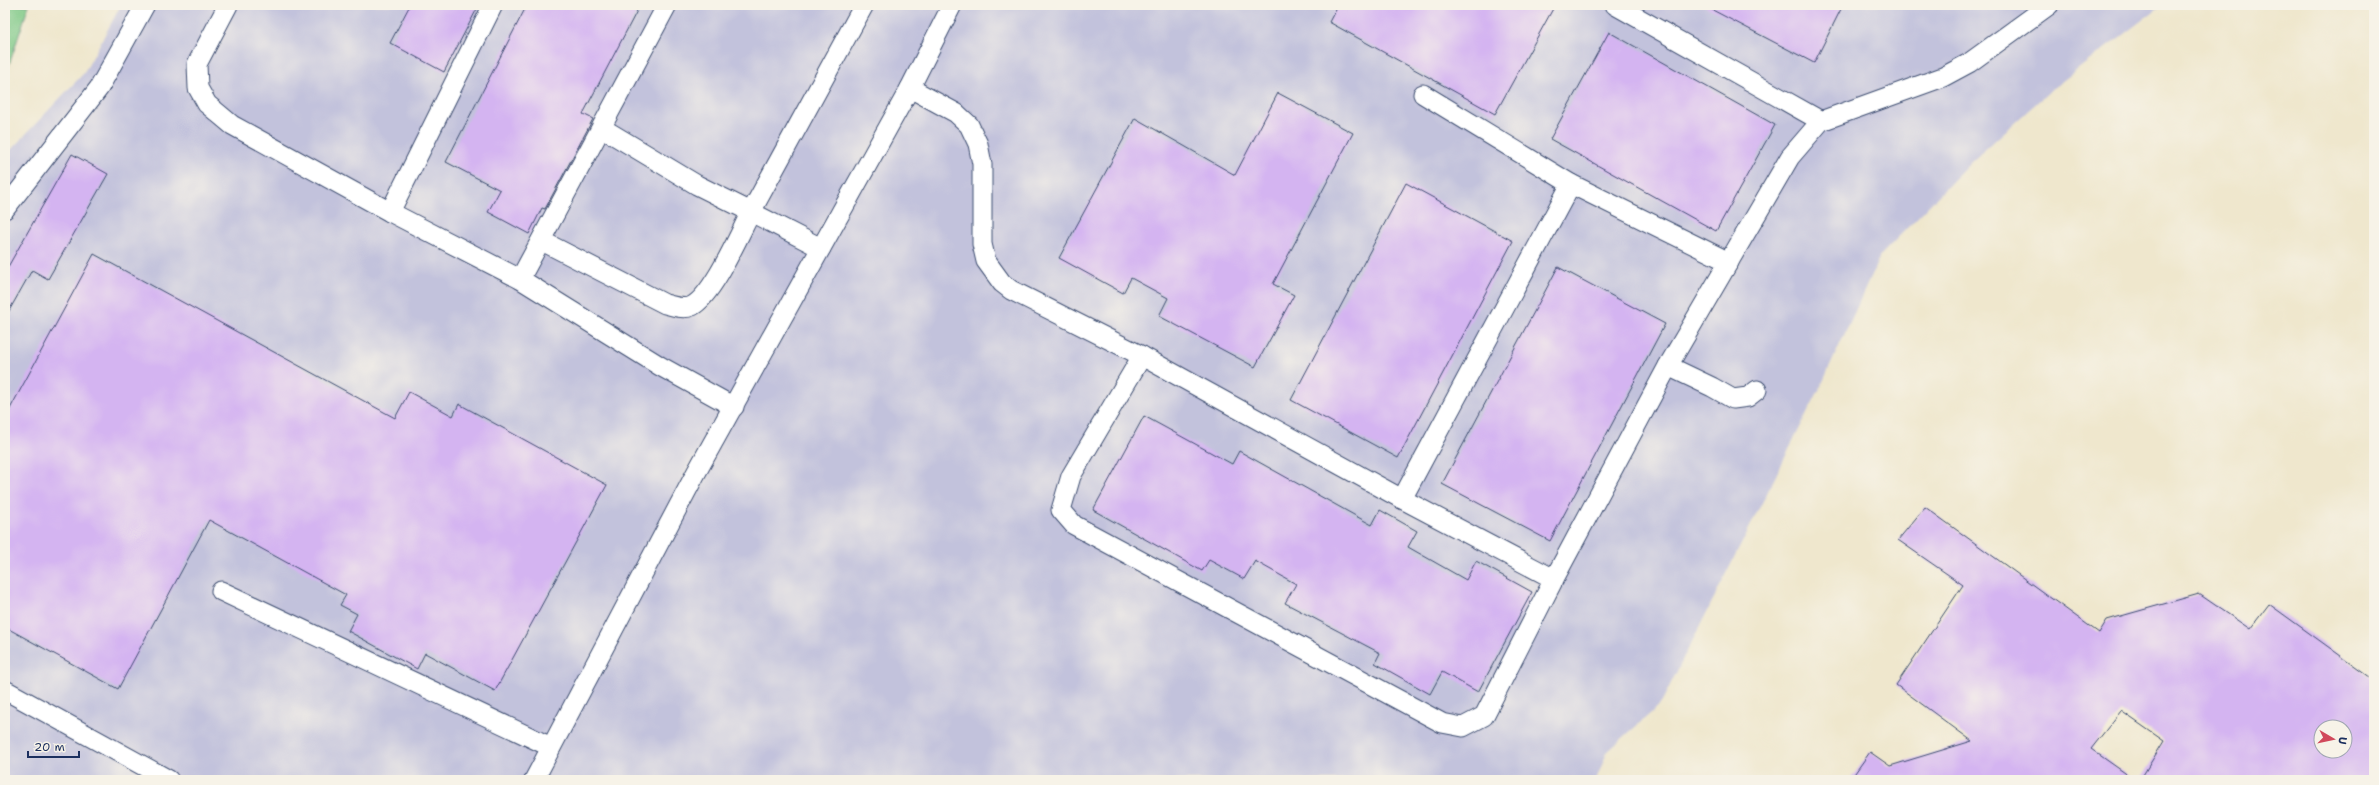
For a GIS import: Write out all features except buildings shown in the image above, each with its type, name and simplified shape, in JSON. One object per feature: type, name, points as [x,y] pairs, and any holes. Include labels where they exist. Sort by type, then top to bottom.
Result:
[{"type":"lane","points":[[5,209],[99,88],[145,5]]},
{"type":"lane","points":[[228,5],[197,64],[198,88],[207,104],[232,125],[390,212],[520,279],[660,366],[734,407]]},
{"type":"lane","points":[[390,212],[493,5]]},
{"type":"lane","points":[[520,279],[542,241],[667,5]]},
{"type":"lane","points":[[542,241],[665,304],[681,308],[691,306],[703,299],[864,5]]},
{"type":"lane","points":[[534,780],[692,480],[734,407],[910,88],[952,5]]},
{"type":"lane","points":[[1615,5],[1821,121]]},
{"type":"lane","points":[[1142,356],[1071,476],[1061,510],[1074,525],[1442,723],[1463,727],[1484,716],[1554,579],[1668,366],[1790,157],[1821,121],[1943,77],[1969,62],[2049,5]]},
{"type":"lane","points":[[910,88],[956,113],[969,125],[978,144],[982,164],[982,244],[986,261],[1002,282],[1012,290],[1142,356],[1402,499],[1554,579]]},
{"type":"lane","points":[[1423,94],[1571,184],[1729,262]]},
{"type":"lane","points":[[602,128],[697,185],[821,248]]},
{"type":"lane","points":[[1402,499],[1571,184]]},
{"type":"lane","points":[[1668,366],[1733,399],[1748,397],[1757,390]]},
{"type":"lane","points":[[221,591],[551,747]]},
{"type":"lane","points":[[7,695],[169,780]]},
{"type":"shaded area","points":[[121,5],[2162,5],[2052,89],[1971,162],[1880,256],[1821,386],[1660,705],[1607,752],[1596,780],[5,780],[5,156],[84,73]]},
{"type":"green space","points":[[5,5],[29,5],[5,77]]}]
